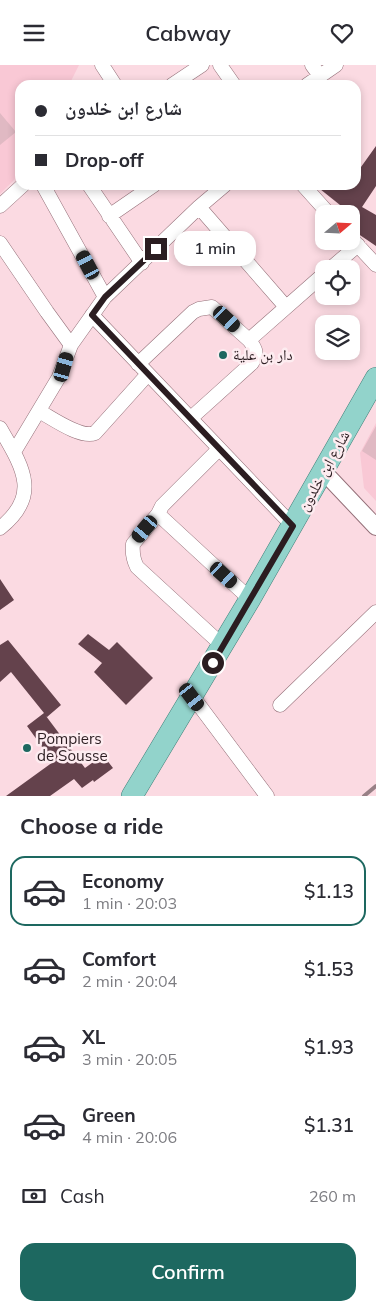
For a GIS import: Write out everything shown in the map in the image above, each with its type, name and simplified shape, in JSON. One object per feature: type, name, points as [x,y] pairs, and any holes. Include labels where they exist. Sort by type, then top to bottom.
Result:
[{"type":"main road","name":"شارع ابن خلدون","points":[[132,796],[223,646],[376,378]]},
{"type":"street","points":[[102,65],[112,80]]},
{"type":"street","points":[[180,80],[202,65]]},
{"type":"street","points":[[220,65],[230,80]]},
{"type":"street","points":[[316,70],[336,65]]},
{"type":"street","points":[[0,206],[18,190]]},
{"type":"street","points":[[46,190],[105,297]]},
{"type":"street","points":[[92,190],[142,263]]},
{"type":"street","points":[[109,216],[147,190]]},
{"type":"street","points":[[14,452],[59,377],[71,345],[105,297],[219,190]]},
{"type":"street","points":[[307,190],[321,205]]},
{"type":"street","points":[[199,207],[286,307]]},
{"type":"street","points":[[0,243],[46,312],[71,345]]},
{"type":"street","points":[[360,248],[376,265]]},
{"type":"street","points":[[338,260],[346,250]]},
{"type":"street","points":[[250,340],[315,282]]},
{"type":"street","points":[[138,364],[182,322],[199,309],[212,307],[250,340],[256,349],[256,355],[252,363],[191,418]]},
{"type":"street","points":[[92,315],[293,526]]},
{"type":"street","points":[[39,411],[82,434],[91,435],[148,374]]},
{"type":"street","points":[[0,428],[14,452],[24,480],[24,493],[19,509],[0,528]]},
{"type":"street","points":[[219,449],[162,506],[158,514],[133,545],[132,551],[137,567],[223,646]]},
{"type":"street","points":[[323,471],[376,527]]},
{"type":"street","points":[[158,514],[250,599]]},
{"type":"street","points":[[280,705],[376,612]]},
{"type":"street","points":[[192,697],[267,796]]},
{"type":"shaded area","points":[[0,65],[79,65],[72,80],[15,80],[15,179],[0,194]]},
{"type":"shaded area","points":[[0,113],[15,133],[0,145]]},
{"type":"shaded area","points":[[376,423],[376,501],[364,488],[360,453]]},
{"type":"shaded area","points":[[376,426],[376,460],[362,451]]},
{"type":"building","points":[[376,146],[376,186],[362,207],[376,215],[376,246],[360,235],[360,205],[340,205],[321,190],[361,190],[361,167]]},
{"type":"building","points":[[0,579],[14,600],[0,610]]},
{"type":"building","points":[[88,634],[109,650],[117,642],[153,678],[126,705],[94,672],[102,663],[78,644]]},
{"type":"building","points":[[8,640],[61,705],[46,716],[85,768],[103,755],[113,768],[94,782],[93,780],[82,788],[74,779],[50,796],[6,796],[53,762],[27,726],[44,713],[11,672],[0,682],[0,645]]},
{"type":"railway","points":[[364,796],[376,786]]},
{"type":"place","name":"دار بن علية","points":[[223,355]]},
{"type":"place","name":"Pompiers de Sousse","points":[[27,748]]},
{"type":"route","points":[[156,249],[105,297],[92,315],[293,526],[213,663]]}]
